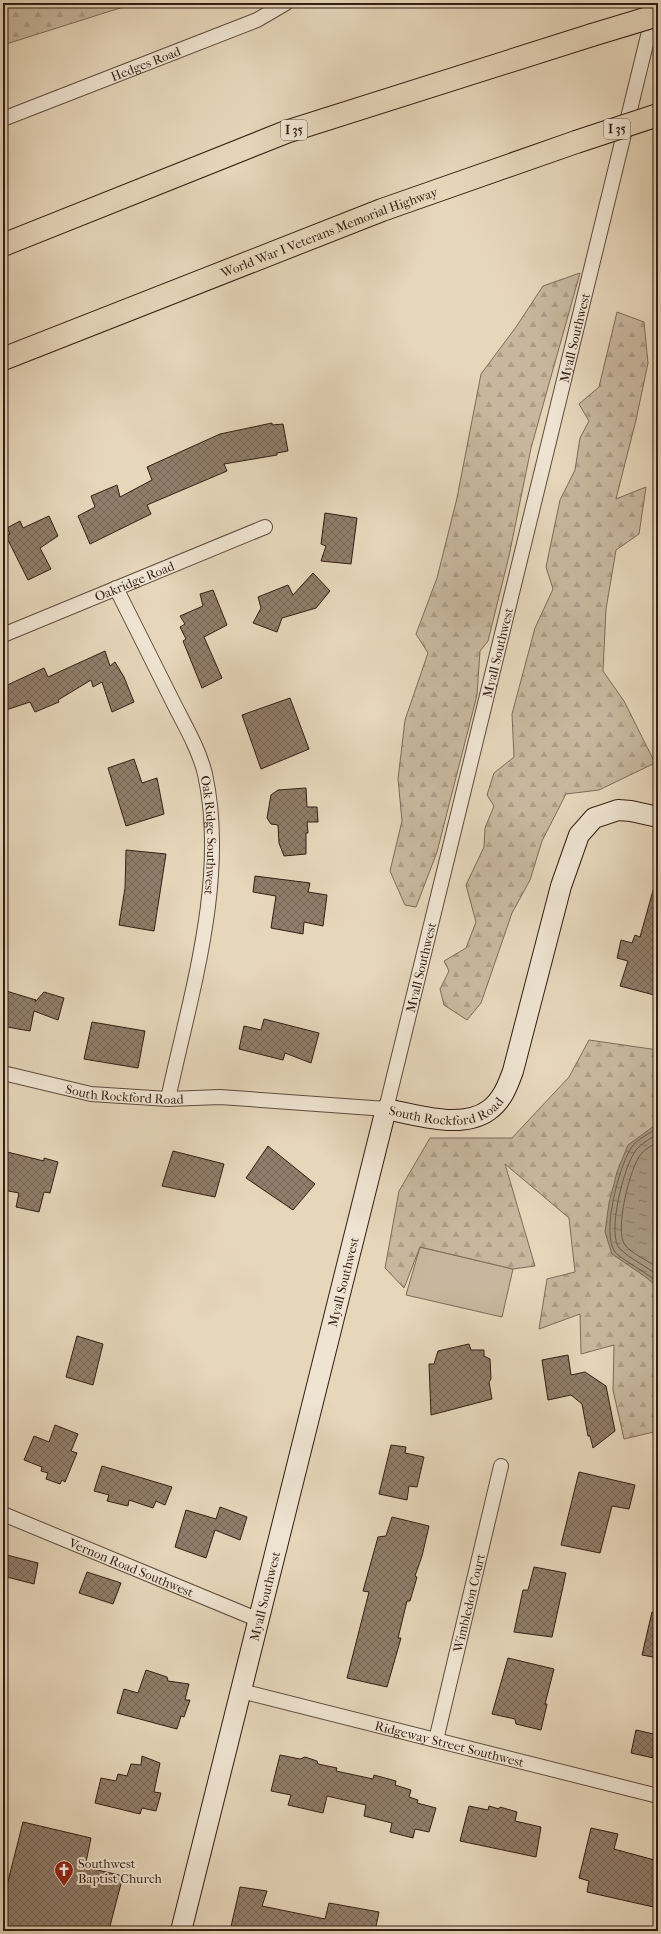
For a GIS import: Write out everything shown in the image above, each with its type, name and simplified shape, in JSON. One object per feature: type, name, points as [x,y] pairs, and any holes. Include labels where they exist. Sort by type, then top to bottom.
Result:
[{"type":"highway","name":"I 35","points":[[3,245],[286,132],[658,15]]},
{"type":"highway","name":"World War I Veterans Memorial Highway","points":[[3,359],[382,210],[658,115]]},
{"type":"street","name":"Hedges Road","points":[[3,119],[257,20],[286,3]]},
{"type":"street","name":"Myall Southwest","points":[[181,1931],[386,1110],[656,3]]},
{"type":"street","name":"Oakridge Road","points":[[3,635],[265,527]]},
{"type":"street","name":"Oak Ridge Southwest","points":[[116,588],[191,738],[204,773],[209,808],[212,843],[208,915],[168,1099]]},
{"type":"street","name":"South Rockford Road","points":[[3,1073],[91,1094],[168,1099],[220,1097],[386,1110],[432,1118],[465,1120],[479,1116],[490,1110],[498,1102],[506,1090],[514,1071],[561,886],[579,835],[594,818],[618,810],[631,811],[658,817]]},
{"type":"street","name":"Wimbledon Court","points":[[436,1740],[501,1466]]},
{"type":"street","name":"Vernon Road Southwest","points":[[3,1514],[259,1620]]},
{"type":"street","name":"Ridgeway Street Southwest","points":[[241,1691],[658,1796]]},
{"type":"green space","points":[[3,3],[136,3],[3,45]]},
{"type":"green space","points":[[580,273],[531,448],[509,556],[488,641],[480,651],[477,695],[437,852],[416,907],[405,905],[390,871],[402,821],[398,779],[405,720],[428,653],[416,634],[437,578],[457,498],[481,374],[516,327],[543,286]]},
{"type":"green space","points":[[617,312],[644,322],[648,363],[636,420],[616,499],[646,487],[639,534],[616,550],[606,609],[603,671],[624,701],[655,763],[599,790],[566,794],[542,841],[530,880],[512,913],[481,1003],[467,1020],[444,1005],[440,989],[449,971],[444,961],[466,948],[476,922],[466,885],[484,847],[485,828],[494,806],[487,795],[494,773],[514,757],[512,714],[535,628],[553,589],[546,567],[560,500],[575,470],[580,438],[589,421],[579,404],[599,387]]},
{"type":"green space","points":[[589,1040],[658,1050],[658,1431],[624,1439],[613,1390],[614,1345],[581,1354],[580,1314],[539,1329],[547,1279],[575,1272],[569,1218],[505,1164],[535,1266],[513,1269],[420,1247],[404,1288],[385,1268],[399,1191],[430,1138],[512,1138],[569,1077]]},
{"type":"green space","points":[[420,1247],[513,1269],[502,1317],[406,1295]]},
{"type":"water","points":[[658,1123],[658,1288],[647,1278],[612,1254],[605,1232],[609,1203],[617,1172],[628,1145]]},
{"type":"building","points":[[272,423],[272,425],[283,424],[288,451],[277,453],[277,455],[224,464],[227,471],[147,505],[151,514],[90,544],[78,516],[95,507],[91,496],[117,485],[120,497],[152,480],[147,467],[220,434]]},
{"type":"building","points":[[325,513],[357,518],[351,564],[321,561],[326,546],[321,544]]},
{"type":"building","points":[[49,516],[58,536],[40,548],[51,569],[28,580],[6,536],[10,534],[7,528],[20,521],[23,528]]},
{"type":"building","points":[[313,573],[330,591],[316,608],[282,618],[277,632],[253,623],[261,608],[258,597],[288,585],[293,595]]},
{"type":"building","points":[[213,590],[227,625],[204,637],[222,678],[202,688],[183,641],[186,639],[180,627],[185,624],[180,616],[203,606],[200,594]]},
{"type":"building","points":[[105,651],[110,666],[115,662],[124,677],[134,702],[112,712],[102,682],[93,687],[91,680],[58,700],[59,702],[35,712],[30,702],[3,711],[3,687],[44,668],[48,677]]},
{"type":"building","points":[[290,698],[309,749],[261,769],[242,715]]},
{"type":"building","points":[[134,759],[142,783],[157,778],[164,814],[126,826],[108,768]]},
{"type":"building","points":[[306,788],[307,807],[317,807],[318,822],[307,822],[308,833],[306,833],[306,854],[284,856],[279,843],[278,825],[271,824],[267,818],[271,795],[278,790]]},
{"type":"building","points":[[126,850],[166,854],[154,931],[119,925],[125,888]]},
{"type":"building","points":[[255,876],[310,883],[308,892],[327,895],[323,926],[304,922],[303,934],[271,928],[276,896],[253,892]]},
{"type":"building","points":[[654,887],[658,888],[658,996],[620,986],[628,961],[617,958],[621,940],[632,943],[635,935],[640,937]]},
{"type":"building","points":[[3,990],[36,1000],[35,1002],[44,992],[64,998],[58,1020],[34,1011],[30,1031],[7,1027],[7,1021],[3,1020]]},
{"type":"building","points":[[264,1019],[319,1033],[311,1063],[285,1053],[283,1060],[239,1049],[244,1026],[261,1030]]},
{"type":"building","points":[[92,1022],[145,1031],[138,1068],[84,1059]]},
{"type":"building","points":[[268,1146],[315,1184],[293,1210],[246,1178]]},
{"type":"building","points":[[3,1151],[44,1161],[44,1158],[58,1162],[50,1193],[44,1192],[39,1212],[16,1207],[19,1193],[3,1190]]},
{"type":"building","points":[[173,1151],[224,1164],[215,1197],[162,1186]]},
{"type":"building","points":[[77,1336],[103,1344],[93,1385],[66,1377]]},
{"type":"building","points":[[469,1344],[471,1350],[484,1350],[484,1356],[490,1359],[491,1379],[489,1382],[492,1399],[431,1415],[429,1364],[434,1364],[438,1351]]},
{"type":"building","points":[[568,1355],[571,1375],[585,1372],[606,1386],[615,1431],[593,1448],[590,1436],[588,1436],[582,1404],[571,1395],[548,1400],[542,1360]]},
{"type":"building","points":[[55,1425],[78,1434],[71,1451],[77,1453],[65,1482],[62,1480],[60,1484],[46,1479],[48,1473],[41,1471],[42,1467],[24,1460],[34,1436],[49,1442]]},
{"type":"building","points":[[391,1445],[406,1447],[405,1453],[424,1457],[417,1487],[409,1486],[407,1500],[379,1494]]},
{"type":"building","points":[[102,1466],[172,1487],[165,1505],[156,1501],[153,1508],[129,1500],[128,1506],[107,1501],[109,1495],[94,1491]]},
{"type":"building","points":[[579,1472],[635,1485],[629,1509],[612,1506],[600,1553],[561,1545]]},
{"type":"building","points":[[220,1507],[247,1517],[240,1540],[215,1530],[206,1558],[175,1547],[186,1510],[216,1519]]},
{"type":"building","points":[[392,1517],[429,1526],[422,1556],[415,1576],[417,1577],[410,1601],[407,1601],[398,1638],[401,1638],[387,1687],[347,1678],[369,1592],[363,1591],[378,1537],[386,1536]]},
{"type":"building","points":[[3,1554],[38,1563],[34,1584],[3,1576]]},
{"type":"building","points":[[534,1567],[566,1573],[552,1637],[514,1632],[523,1590],[528,1590]]},
{"type":"building","points":[[87,1572],[121,1583],[113,1604],[79,1593]]},
{"type":"building","points":[[652,1612],[658,1613],[658,1658],[642,1655]]},
{"type":"building","points":[[508,1658],[554,1669],[545,1704],[547,1704],[541,1730],[516,1724],[515,1719],[492,1714]]},
{"type":"building","points":[[146,1670],[167,1677],[168,1681],[189,1684],[185,1700],[190,1700],[184,1717],[181,1716],[177,1729],[117,1713],[124,1689],[138,1693]]},
{"type":"building","points":[[636,1730],[658,1735],[658,1759],[631,1753]]},
{"type":"building","points":[[280,1755],[300,1759],[305,1757],[317,1761],[318,1764],[337,1768],[336,1771],[373,1779],[374,1775],[396,1781],[395,1785],[411,1790],[409,1797],[418,1800],[417,1803],[436,1808],[429,1832],[415,1829],[413,1838],[390,1832],[392,1823],[364,1816],[366,1805],[327,1796],[323,1813],[288,1805],[291,1795],[271,1791]]},
{"type":"building","points":[[142,1756],[160,1763],[154,1792],[161,1793],[156,1811],[142,1808],[140,1814],[95,1803],[101,1778],[116,1781],[118,1774],[127,1776],[131,1764],[141,1765]]},
{"type":"building","points":[[469,1806],[488,1810],[489,1806],[499,1809],[500,1807],[517,1812],[515,1821],[541,1827],[536,1857],[460,1841]]},
{"type":"building","points":[[23,1822],[91,1838],[85,1867],[123,1876],[110,1926],[101,1931],[54,1931],[40,1927],[38,1931],[3,1931],[3,1901]]},
{"type":"building","points":[[591,1828],[618,1834],[614,1849],[658,1861],[658,1908],[587,1892],[589,1881],[579,1878]]},
{"type":"building","points":[[240,1887],[267,1891],[262,1906],[325,1919],[329,1903],[379,1912],[375,1931],[230,1931]]},
{"type":"place","name":"Southwest Baptist Church","points":[[64,1887]]}]
